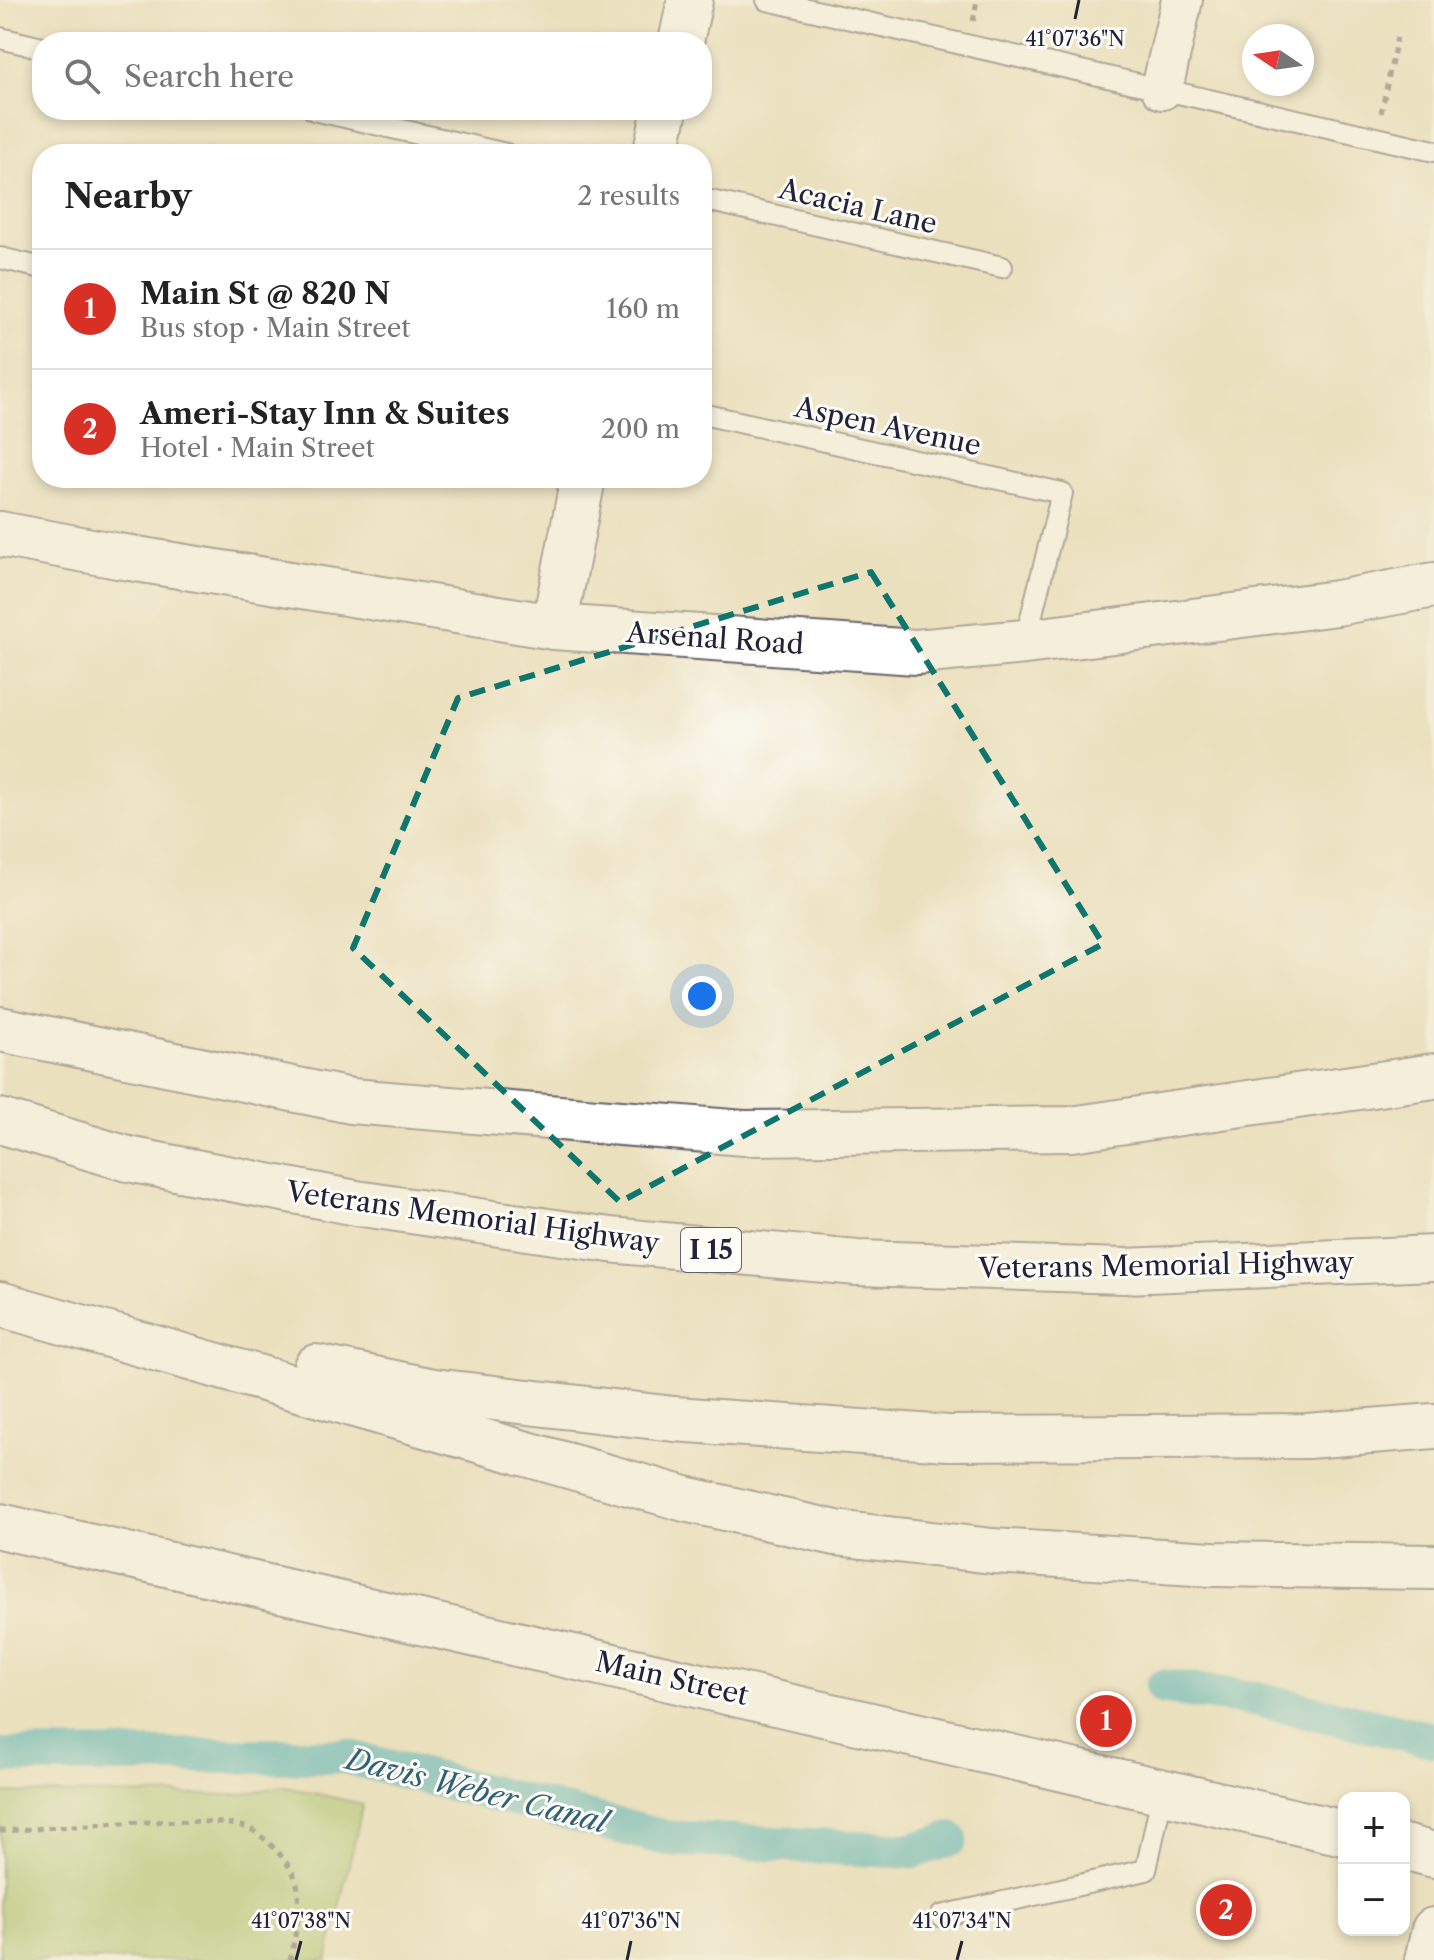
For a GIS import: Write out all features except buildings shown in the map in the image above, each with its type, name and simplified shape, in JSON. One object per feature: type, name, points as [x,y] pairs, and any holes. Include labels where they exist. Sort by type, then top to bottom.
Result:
[{"type":"main road","points":[[683,32],[690,0]]},
{"type":"main road","points":[[657,144],[663,120]]},
{"type":"main road","points":[[554,627],[581,488]]},
{"type":"main road","name":"Arsenal Road","points":[[0,534],[134,559],[554,627],[916,652],[1025,642],[1337,603],[1434,585]]},
{"type":"main road","points":[[0,1029],[351,1101],[744,1133],[1071,1129],[1434,1076]]},
{"type":"main road","name":"Veterans Memorial Highway","points":[[0,1121],[144,1162],[356,1203],[610,1240],[857,1263],[1124,1271],[1434,1258]]},
{"type":"main road","points":[[0,1304],[434,1391],[674,1419],[949,1438],[1307,1436],[1434,1426]]},
{"type":"main road","points":[[0,1304],[685,1499],[836,1533],[1008,1552],[1213,1564],[1434,1567]]},
{"type":"main road","name":"Main Street","points":[[0,1526],[1338,1832]]},
{"type":"main road","points":[[1410,1849],[1434,1855]]},
{"type":"main road","points":[[1427,1960],[1434,1930]]},
{"type":"street","points":[[1162,89],[1182,0]]},
{"type":"lane","points":[[767,0],[1434,151]]},
{"type":"lane","points":[[0,38],[32,46]]},
{"type":"lane","points":[[358,120],[462,144]]},
{"type":"lane","name":"Acacia Lane","points":[[712,201],[1002,267]]},
{"type":"lane","points":[[0,258],[32,266]]},
{"type":"lane","name":"Aspen Avenue","points":[[712,416],[1062,493],[1025,642]]},
{"type":"lane","points":[[941,1916],[1146,1870],[1163,1791]]},
{"type":"path","points":[[1376,137],[1397,38]]},
{"type":"path","points":[[0,1831],[204,1821],[251,1829],[274,1850],[295,1876],[299,1923],[290,1960]]},
{"type":"highlighted area","points":[[871,572],[1103,944],[620,1202],[353,948],[458,698]]},
{"type":"green space","points":[[282,1786],[363,1804],[327,1960],[0,1960],[0,1793],[237,1795]]},
{"type":"waterway","points":[[1163,1687],[1257,1699],[1434,1740]]},
{"type":"waterway","name":"Davis Weber Canal","points":[[0,1756],[344,1756],[666,1838],[912,1851],[950,1839]]},
{"type":"place","name":"Main St @ 820 N","points":[[1106,1721]]},
{"type":"place","name":"Ameri-Stay Inn & Suites","points":[[1226,1910]]}]
